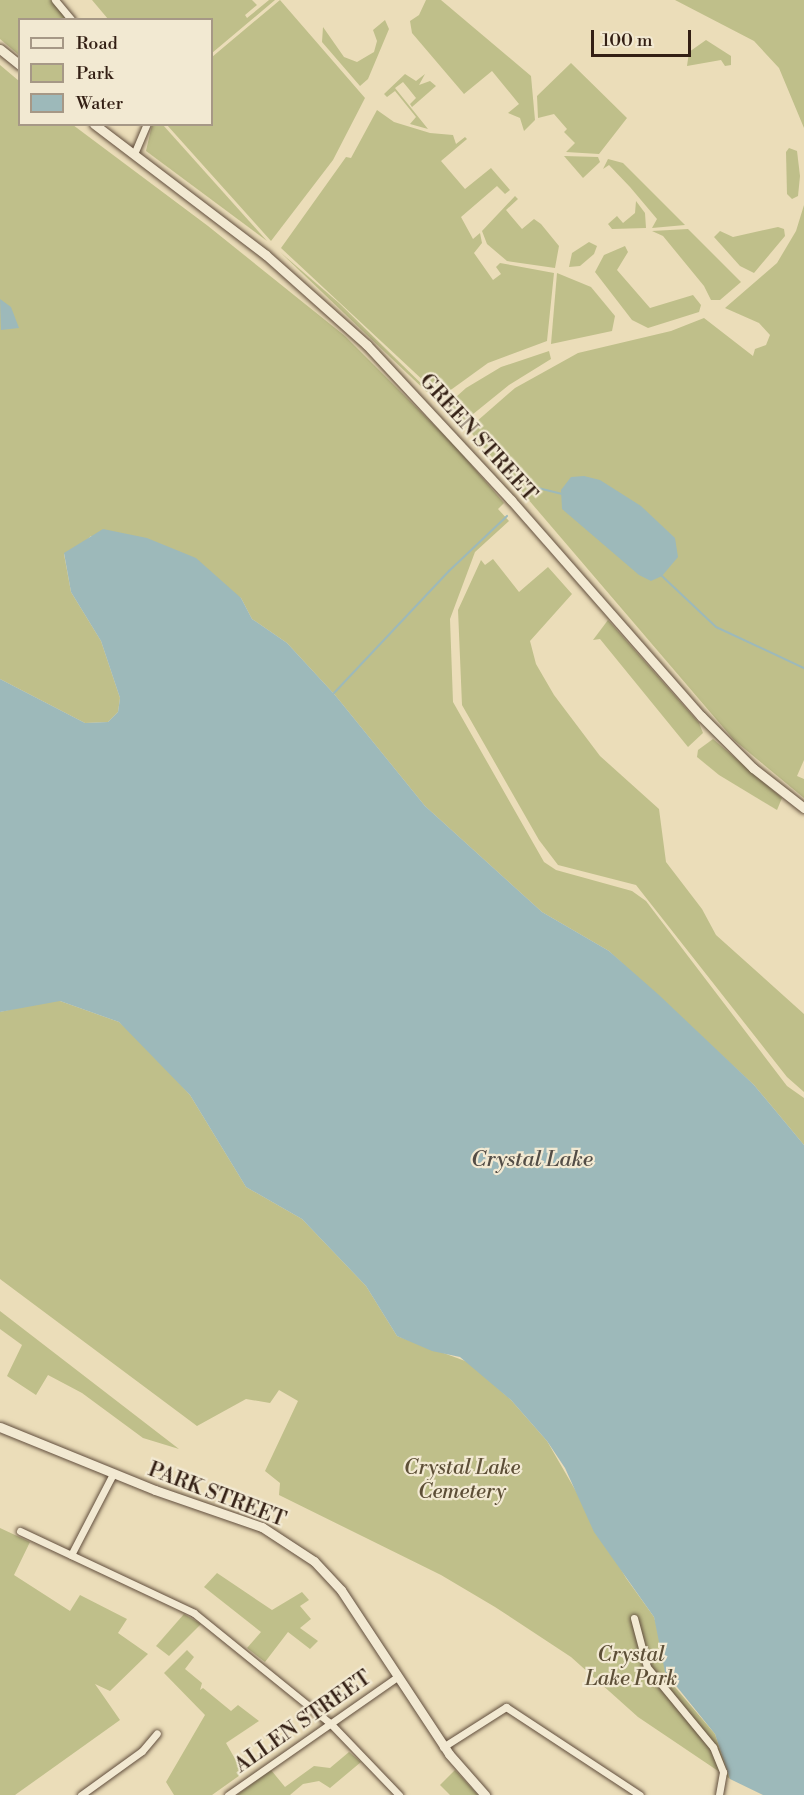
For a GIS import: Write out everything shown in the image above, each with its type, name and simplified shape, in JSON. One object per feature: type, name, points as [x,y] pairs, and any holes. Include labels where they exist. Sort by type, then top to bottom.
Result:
[{"type":"street","points":[[55,0],[70,18]]},
{"type":"street","points":[[0,49],[18,63]]},
{"type":"street","name":"GREEN STREET","points":[[97,126],[259,249],[367,345],[511,500],[701,716],[759,773],[804,808]]},
{"type":"street","points":[[134,154],[146,126]]},
{"type":"street","name":"PARK STREET","points":[[0,1426],[113,1474],[267,1529],[314,1561],[341,1590],[443,1747],[485,1795]]},
{"type":"street","points":[[71,1555],[113,1474]]},
{"type":"street","points":[[20,1531],[194,1613],[330,1723],[399,1795]]},
{"type":"street","points":[[633,1618],[648,1667],[703,1731],[718,1757],[723,1772],[719,1795]]},
{"type":"street","name":"ALLEN STREET","points":[[228,1795],[397,1677]]},
{"type":"street","points":[[443,1747],[506,1707],[640,1795]]},
{"type":"street","points":[[81,1795],[142,1751],[157,1733]]},
{"type":"green space","points":[[0,0],[51,0],[67,18],[18,18],[18,54],[0,39]]},
{"type":"green space","points":[[92,0],[252,0],[257,5],[245,15],[247,18],[269,0],[275,0],[213,52],[213,18],[107,18]]},
{"type":"green space","points":[[280,0],[365,98],[333,160],[271,241],[168,126],[213,126],[213,56]]},
{"type":"green space","points":[[426,0],[441,0],[531,76],[535,120],[524,131],[520,118],[508,113],[519,104],[492,71],[464,94],[412,33],[410,21],[419,15]]},
{"type":"green space","points":[[675,0],[804,0],[804,128],[779,68],[754,41]]},
{"type":"green space","points":[[385,20],[389,29],[368,79],[360,86],[322,42],[323,27],[344,57],[357,62],[374,52],[377,41],[373,30]]},
{"type":"green space","points":[[706,40],[731,56],[731,65],[725,66],[721,60],[687,66],[689,52]]},
{"type":"green space","points":[[571,63],[627,118],[599,154],[566,152],[575,143],[564,132],[567,129],[554,114],[538,118],[537,96]]},
{"type":"green space","points":[[0,65],[18,80],[18,126],[74,126],[208,226],[345,336],[454,445],[504,503],[498,509],[509,521],[475,552],[450,619],[453,702],[544,862],[556,870],[632,891],[646,901],[787,1086],[804,1098],[804,1145],[754,1085],[609,951],[542,912],[425,806],[335,695],[287,643],[252,619],[241,598],[91,536],[80,546],[64,554],[71,592],[101,641],[120,698],[118,712],[108,722],[85,723],[0,679]]},
{"type":"green space","points":[[405,74],[416,81],[425,74],[419,85],[430,81],[436,86],[412,107],[410,104],[416,98],[403,82],[395,88],[428,129],[410,124],[416,117],[395,91],[387,97],[384,94]]},
{"type":"green space","points":[[377,110],[394,122],[430,133],[453,135],[456,144],[465,137],[467,139],[441,161],[465,189],[491,168],[510,190],[505,194],[497,186],[461,217],[473,239],[480,233],[482,243],[474,253],[493,280],[501,274],[496,267],[500,263],[554,273],[547,341],[488,363],[441,397],[281,248],[346,157],[351,158]]},
{"type":"green space","points":[[152,126],[164,126],[267,241],[146,151]]},
{"type":"green space","points":[[789,148],[797,151],[800,176],[798,196],[792,199],[787,194],[786,152]]},
{"type":"green space","points":[[564,156],[598,157],[600,162],[583,178]]},
{"type":"green space","points":[[608,159],[623,163],[685,225],[652,228],[657,219],[609,165],[603,169]]},
{"type":"green space","points":[[515,196],[518,199],[506,210],[522,229],[534,219],[541,224],[559,246],[555,268],[507,261],[487,244],[482,231]]},
{"type":"green space","points":[[636,201],[645,213],[646,228],[612,229],[608,224],[617,216],[623,223],[635,213]]},
{"type":"green space","points":[[804,205],[804,760],[797,776],[804,779],[804,798],[734,740],[468,429],[515,388],[578,353],[671,331],[704,318],[753,356],[755,349],[766,345],[770,335],[759,323],[725,308],[777,263],[796,231]]},
{"type":"green space","points":[[778,227],[784,229],[785,236],[754,273],[740,266],[714,237],[720,231],[733,237]]},
{"type":"green space","points":[[688,229],[741,282],[720,300],[711,300],[704,286],[663,236],[652,231]]},
{"type":"green space","points":[[589,242],[597,246],[594,254],[580,266],[569,267],[572,253]]},
{"type":"green space","points":[[625,246],[628,252],[617,270],[650,308],[693,295],[701,305],[699,312],[648,328],[632,320],[595,272],[604,255]]},
{"type":"green space","points":[[280,252],[339,303],[438,400],[432,397]]},
{"type":"green space","points":[[557,273],[591,287],[615,316],[612,331],[551,344]]},
{"type":"green space","points":[[549,351],[551,359],[509,385],[462,423],[446,406],[466,388],[501,367]]},
{"type":"green space","points":[[493,559],[519,592],[548,567],[572,594],[530,641],[536,664],[554,695],[600,756],[659,809],[666,862],[702,909],[716,935],[804,1014],[804,1092],[787,1077],[636,885],[558,865],[539,840],[462,705],[458,610],[481,560],[485,565]]},
{"type":"green space","points":[[608,620],[699,723],[703,733],[688,747],[600,639],[593,640]]},
{"type":"green space","points":[[713,739],[782,798],[777,810],[719,775],[697,757],[698,750]]},
{"type":"green space","points":[[47,1001],[60,1001],[119,1022],[141,1041],[190,1095],[246,1187],[302,1219],[366,1286],[397,1336],[468,1362],[511,1400],[547,1441],[626,1578],[654,1617],[674,1686],[715,1734],[730,1779],[638,1717],[571,1657],[495,1607],[441,1575],[279,1495],[280,1483],[265,1471],[298,1401],[279,1390],[270,1403],[246,1399],[197,1426],[0,1279],[0,1012]]},
{"type":"green space","points":[[0,1311],[179,1449],[143,1438],[82,1393],[48,1375],[36,1395],[7,1376],[22,1345],[0,1329]]},
{"type":"green space","points":[[0,1528],[30,1542],[14,1575],[70,1611],[80,1595],[127,1619],[118,1633],[148,1654],[110,1691],[95,1684],[120,1720],[15,1795],[0,1795]]},
{"type":"green space","points":[[217,1573],[272,1610],[302,1592],[309,1600],[300,1606],[311,1619],[300,1628],[318,1641],[310,1649],[288,1632],[265,1662],[247,1648],[261,1632],[204,1587]]},
{"type":"green space","points":[[184,1614],[201,1624],[169,1656],[156,1646]]},
{"type":"green space","points":[[187,1650],[194,1657],[185,1669],[202,1683],[200,1690],[203,1688],[231,1711],[238,1705],[259,1721],[226,1743],[243,1773],[212,1795],[174,1795],[166,1782],[205,1715],[164,1673]]},
{"type":"green space","points":[[349,1752],[361,1762],[330,1788],[319,1781],[303,1784],[290,1795],[237,1795],[271,1770],[285,1787],[314,1766],[330,1768]]},
{"type":"green space","points":[[455,1770],[478,1795],[450,1795],[440,1785]]},
{"type":"water","points":[[0,299],[11,307],[19,328],[1,330]]},
{"type":"water","points":[[584,476],[600,480],[641,506],[675,538],[678,557],[662,576],[651,581],[639,575],[562,509],[561,490],[571,477]]},
{"type":"water","name":"Crystal Lake","points":[[103,529],[147,538],[196,558],[241,598],[252,619],[287,643],[335,695],[425,806],[542,912],[609,951],[659,995],[754,1085],[804,1145],[804,1795],[763,1795],[730,1779],[715,1734],[665,1672],[654,1617],[594,1532],[565,1468],[547,1441],[511,1400],[460,1357],[432,1351],[397,1336],[366,1286],[302,1219],[246,1187],[190,1095],[119,1022],[60,1001],[0,1012],[0,679],[85,723],[108,722],[118,712],[120,698],[101,641],[71,592],[64,553]]},
{"type":"waterway","points":[[529,493],[538,488],[562,494]]},
{"type":"waterway","points":[[334,693],[449,571],[507,516]]},
{"type":"waterway","points":[[662,576],[716,627],[804,668]]},
{"type":"park label","name":"Crystal Lake Cemetery","points":[[462,1480]]},
{"type":"park label","name":"Crystal Lake Park","points":[[631,1667]]}]
